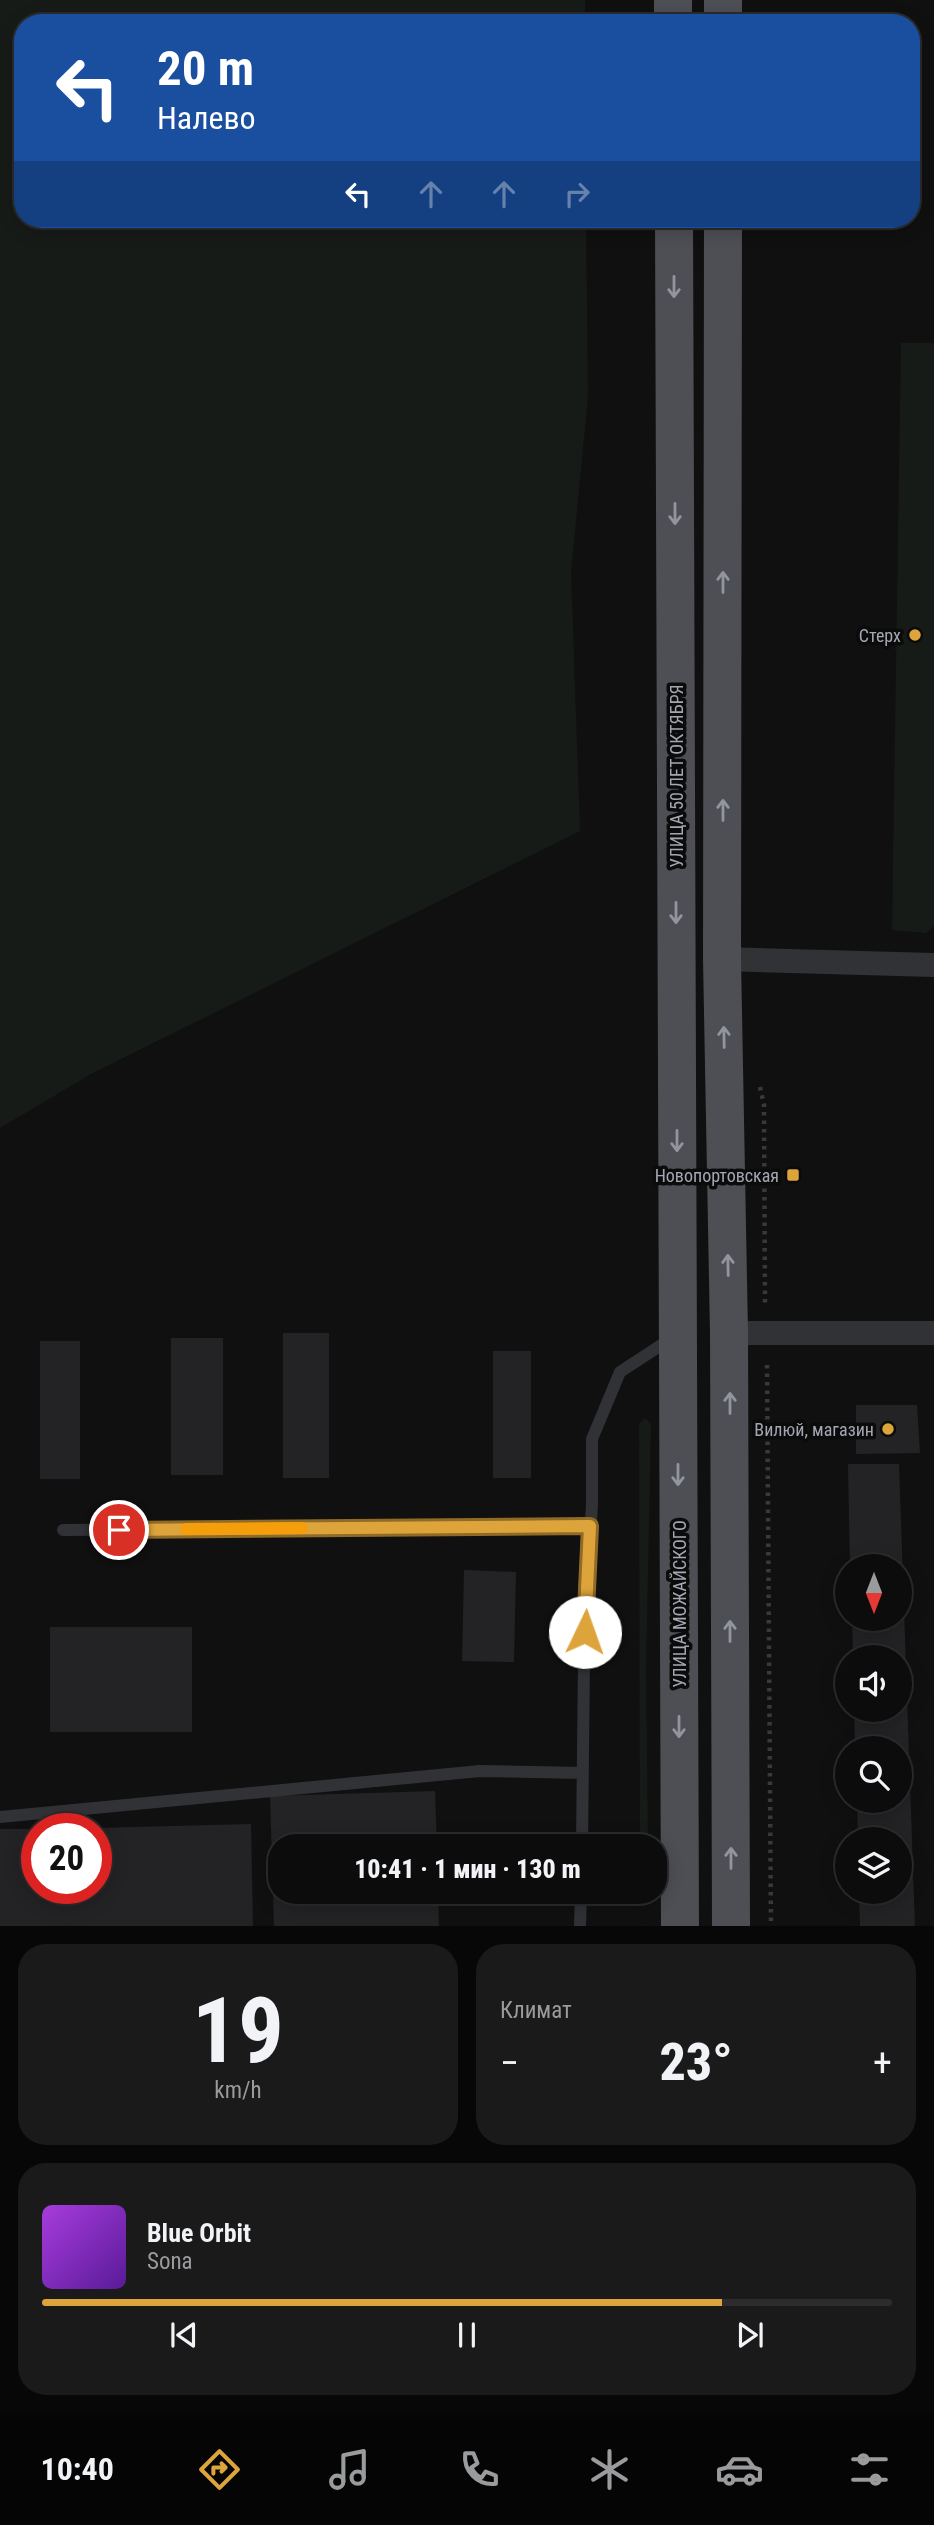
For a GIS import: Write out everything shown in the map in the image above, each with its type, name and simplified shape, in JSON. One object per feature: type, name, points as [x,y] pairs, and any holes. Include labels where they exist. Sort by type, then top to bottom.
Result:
[{"type":"main road","name":"УЛИЦА 50 ЛЕТ ОКТЯБРЯ","points":[[674,228],[678,1334]]},
{"type":"main road","points":[[723,228],[722,959],[729,1333],[732,1926]]},
{"type":"main road","points":[[678,1334],[729,1333]]},
{"type":"main road","name":"УЛИЦА МОЖАЙСКОГО","points":[[678,1334],[680,1926]]},
{"type":"street","points":[[722,959],[934,965]]},
{"type":"street","points":[[729,1333],[934,1333]]},
{"type":"lane","points":[[582,1834],[584,1659],[592,1439],[620,1372],[678,1334]]},
{"type":"lane","points":[[63,1530],[590,1526]]},
{"type":"lane","points":[[0,1816],[480,1771],[583,1773]]},
{"type":"lane","points":[[580,1926],[581,1904]]},
{"type":"path","points":[[768,1365],[771,1926]]},
{"type":"shaded area","points":[[0,0],[585,0],[585,14],[14,14],[14,228],[586,228],[588,397],[571,572],[580,831],[91,1074],[0,1128]]},
{"type":"shaded area","name":"Стерх","points":[[901,343],[934,343],[934,926],[926,933],[892,930]]},
{"type":"shaded area","points":[[645,1418],[651,1424],[646,1668],[648,1834],[640,1834],[639,1424]]},
{"type":"building","points":[[283,1333],[329,1333],[329,1478],[283,1478]]},
{"type":"building","points":[[171,1338],[223,1338],[223,1475],[171,1475]]},
{"type":"building","points":[[40,1341],[80,1341],[80,1479],[40,1479]]},
{"type":"building","points":[[493,1351],[531,1351],[531,1478],[493,1478]]},
{"type":"building","points":[[856,1405],[917,1405],[920,1453],[856,1454]]},
{"type":"building","points":[[848,1464],[899,1464],[902,1554],[850,1554]]},
{"type":"building","points":[[464,1570],[516,1572],[514,1662],[462,1661]]},
{"type":"building","points":[[50,1627],[192,1627],[192,1732],[50,1732]]},
{"type":"building","points":[[852,1631],[905,1631],[905,1645],[853,1645]]},
{"type":"building","points":[[854,1722],[908,1722],[908,1736],[855,1736]]},
{"type":"building","points":[[435,1791],[437,1834],[271,1834],[270,1796]]},
{"type":"building","points":[[857,1813],[911,1813],[912,1827],[858,1827]]},
{"type":"building","points":[[251,1824],[253,1926],[0,1926],[0,1829],[21,1829],[21,1904],[112,1904],[112,1828]]},
{"type":"building","points":[[912,1840],[915,1926],[860,1926],[859,1904],[912,1904]]},
{"type":"building","points":[[273,1904],[438,1904],[439,1926],[274,1926]]},
{"type":"slow traffic","points":[[186,1529],[302,1528]]},
{"type":"place","name":"Стерх","points":[[915,635]]},
{"type":"place","name":"Новопортовская","points":[[793,1175]]},
{"type":"place","name":"Вилюй, магазин","points":[[888,1429]]},
{"type":"route","points":[[119,1530],[590,1526],[585,1632]]}]
